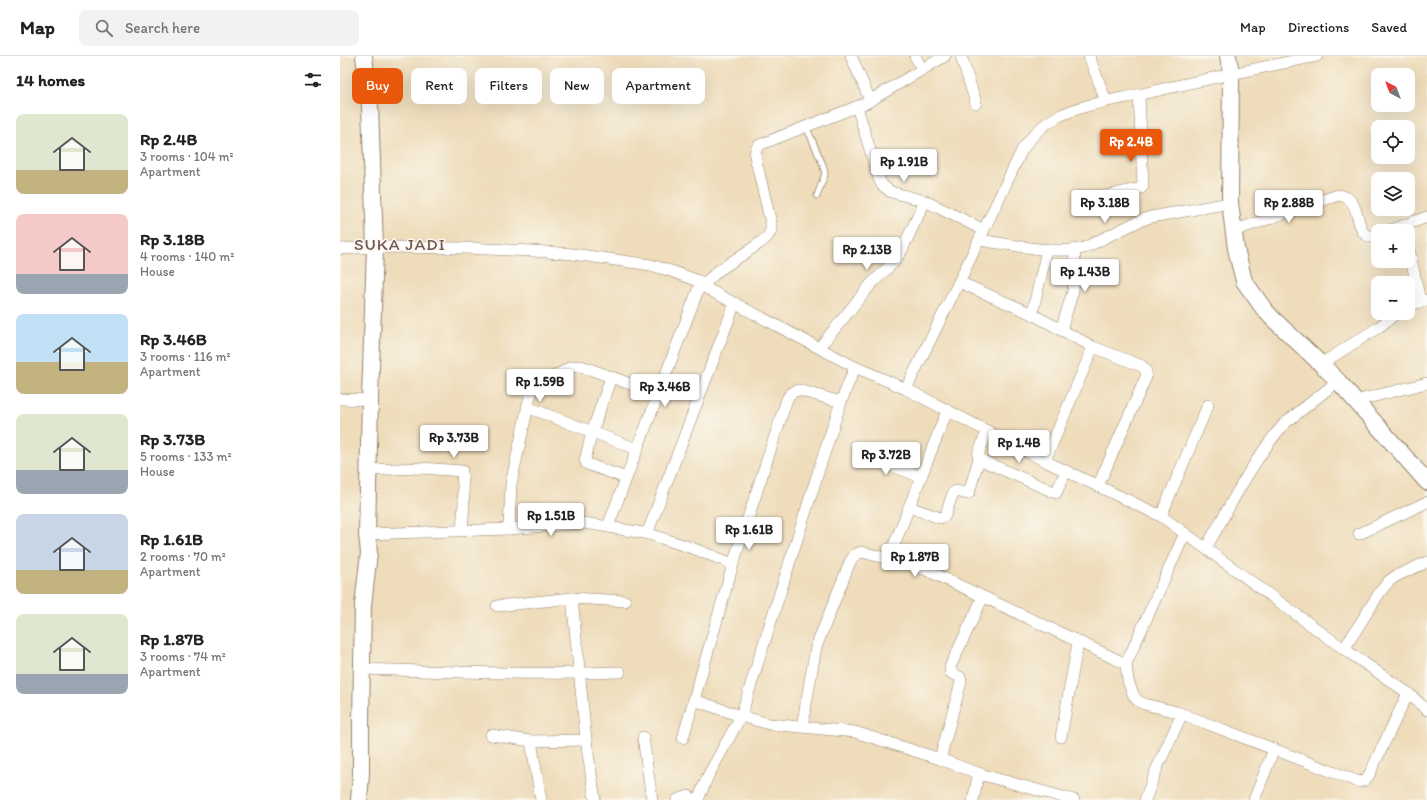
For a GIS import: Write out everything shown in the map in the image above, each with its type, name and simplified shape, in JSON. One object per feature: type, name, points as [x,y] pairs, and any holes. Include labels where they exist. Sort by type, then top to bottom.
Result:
[{"type":"street","points":[[359,800],[361,774],[363,605],[369,553],[367,534],[375,247],[370,106],[364,56]]},
{"type":"street","points":[[851,56],[870,100]]},
{"type":"street","points":[[915,56],[922,69]]},
{"type":"street","points":[[608,526],[702,284],[718,270],[767,238],[771,231],[771,223],[755,156],[756,149],[762,144],[857,107],[945,56]]},
{"type":"street","points":[[961,56],[976,103]]},
{"type":"street","points":[[1089,56],[1106,101]]},
{"type":"street","points":[[1228,56],[1231,73],[1230,203],[1233,231],[1244,282],[1272,318],[1322,364],[1427,482]]},
{"type":"street","points":[[906,389],[1022,150],[1046,124],[1056,117],[1068,112],[1106,101],[1231,73],[1317,56]]},
{"type":"street","points":[[1080,198],[1105,196],[1141,188],[1143,186],[1139,94]]},
{"type":"street","points":[[857,107],[882,185],[891,192],[925,201],[982,235],[1047,250],[1075,250],[1084,248],[1151,216],[1230,203]]},
{"type":"street","points":[[1233,231],[1338,195],[1345,196],[1352,202],[1362,230],[1365,234],[1371,236]]},
{"type":"street","points":[[820,347],[871,284],[895,261],[901,252],[925,201]]},
{"type":"street","points":[[1412,224],[1427,217]]},
{"type":"street","points":[[340,249],[375,247],[494,250],[573,254],[651,265],[674,272],[702,284],[855,367],[906,389],[1045,461],[1161,516],[1344,649],[1408,693],[1427,710]]},
{"type":"street","points":[[1032,314],[1047,250]]},
{"type":"street","points":[[1061,330],[1074,291],[1075,250]]},
{"type":"street","points":[[1415,268],[1424,301]]},
{"type":"street","points":[[959,282],[1032,314],[1093,347],[1142,366],[1147,373],[1098,486]]},
{"type":"street","points":[[647,534],[735,303]]},
{"type":"street","points":[[1322,364],[1388,320]]},
{"type":"street","points":[[1045,461],[1093,347]]},
{"type":"street","points":[[509,529],[511,484],[527,407],[532,391],[536,387],[571,367],[581,366],[658,394]]},
{"type":"street","points":[[698,800],[708,776],[741,716],[841,402],[855,367]]},
{"type":"street","points":[[611,377],[592,432],[585,460],[586,463],[626,478]]},
{"type":"street","points":[[1206,548],[1260,455],[1277,432],[1284,424],[1338,381]]},
{"type":"street","points":[[1355,401],[1427,382]]},
{"type":"street","points":[[683,738],[733,564],[790,394],[794,390],[800,390],[841,402]]},
{"type":"street","points":[[340,399],[370,400]]},
{"type":"street","points":[[1161,516],[1208,405]]},
{"type":"street","points":[[527,407],[637,449]]},
{"type":"street","points":[[889,558],[947,411]]},
{"type":"street","points":[[909,507],[940,518],[945,516],[953,493],[969,493],[979,458],[978,453],[987,431]]},
{"type":"street","points":[[859,453],[921,477]]},
{"type":"street","points":[[979,458],[1056,493],[1066,471]]},
{"type":"street","points":[[369,470],[421,468],[462,471],[464,503],[462,531]]},
{"type":"street","points":[[1359,534],[1427,502]]},
{"type":"street","points":[[367,534],[509,529],[585,523],[647,534],[692,548],[733,564]]},
{"type":"street","points":[[1185,533],[1126,664],[1131,690],[1138,701],[1182,714],[1274,748],[1359,782],[1365,780],[1369,775],[1408,693]]},
{"type":"street","points":[[802,727],[816,647],[852,557],[857,553],[862,552],[922,568],[1126,664]]},
{"type":"street","points":[[1344,649],[1380,592],[1389,581],[1396,576],[1427,562]]},
{"type":"street","points":[[940,758],[961,682],[960,677],[951,673],[950,667],[983,597]]},
{"type":"street","points":[[572,598],[586,740],[595,800]]},
{"type":"street","points":[[497,606],[572,598],[625,601]]},
{"type":"street","points":[[1061,737],[1078,642]]},
{"type":"street","points":[[363,669],[580,674],[620,672]]},
{"type":"street","points":[[694,700],[769,724],[855,732],[940,758],[979,773],[1074,800]]},
{"type":"street","points":[[1145,800],[1157,768],[1182,714]]},
{"type":"street","points":[[491,736],[531,741],[586,740]]},
{"type":"street","points":[[642,737],[652,800]]},
{"type":"street","points":[[531,741],[541,800]]},
{"type":"street","points":[[1254,800],[1274,748]]},
{"type":"street","points":[[973,800],[979,773]]},
{"type":"street","points":[[677,800],[689,796],[694,800]]},
{"type":"lane","points":[[806,126],[825,174],[817,196]]},
{"type":"district","name":"SUKA JADI","points":[[400,244]]}]
